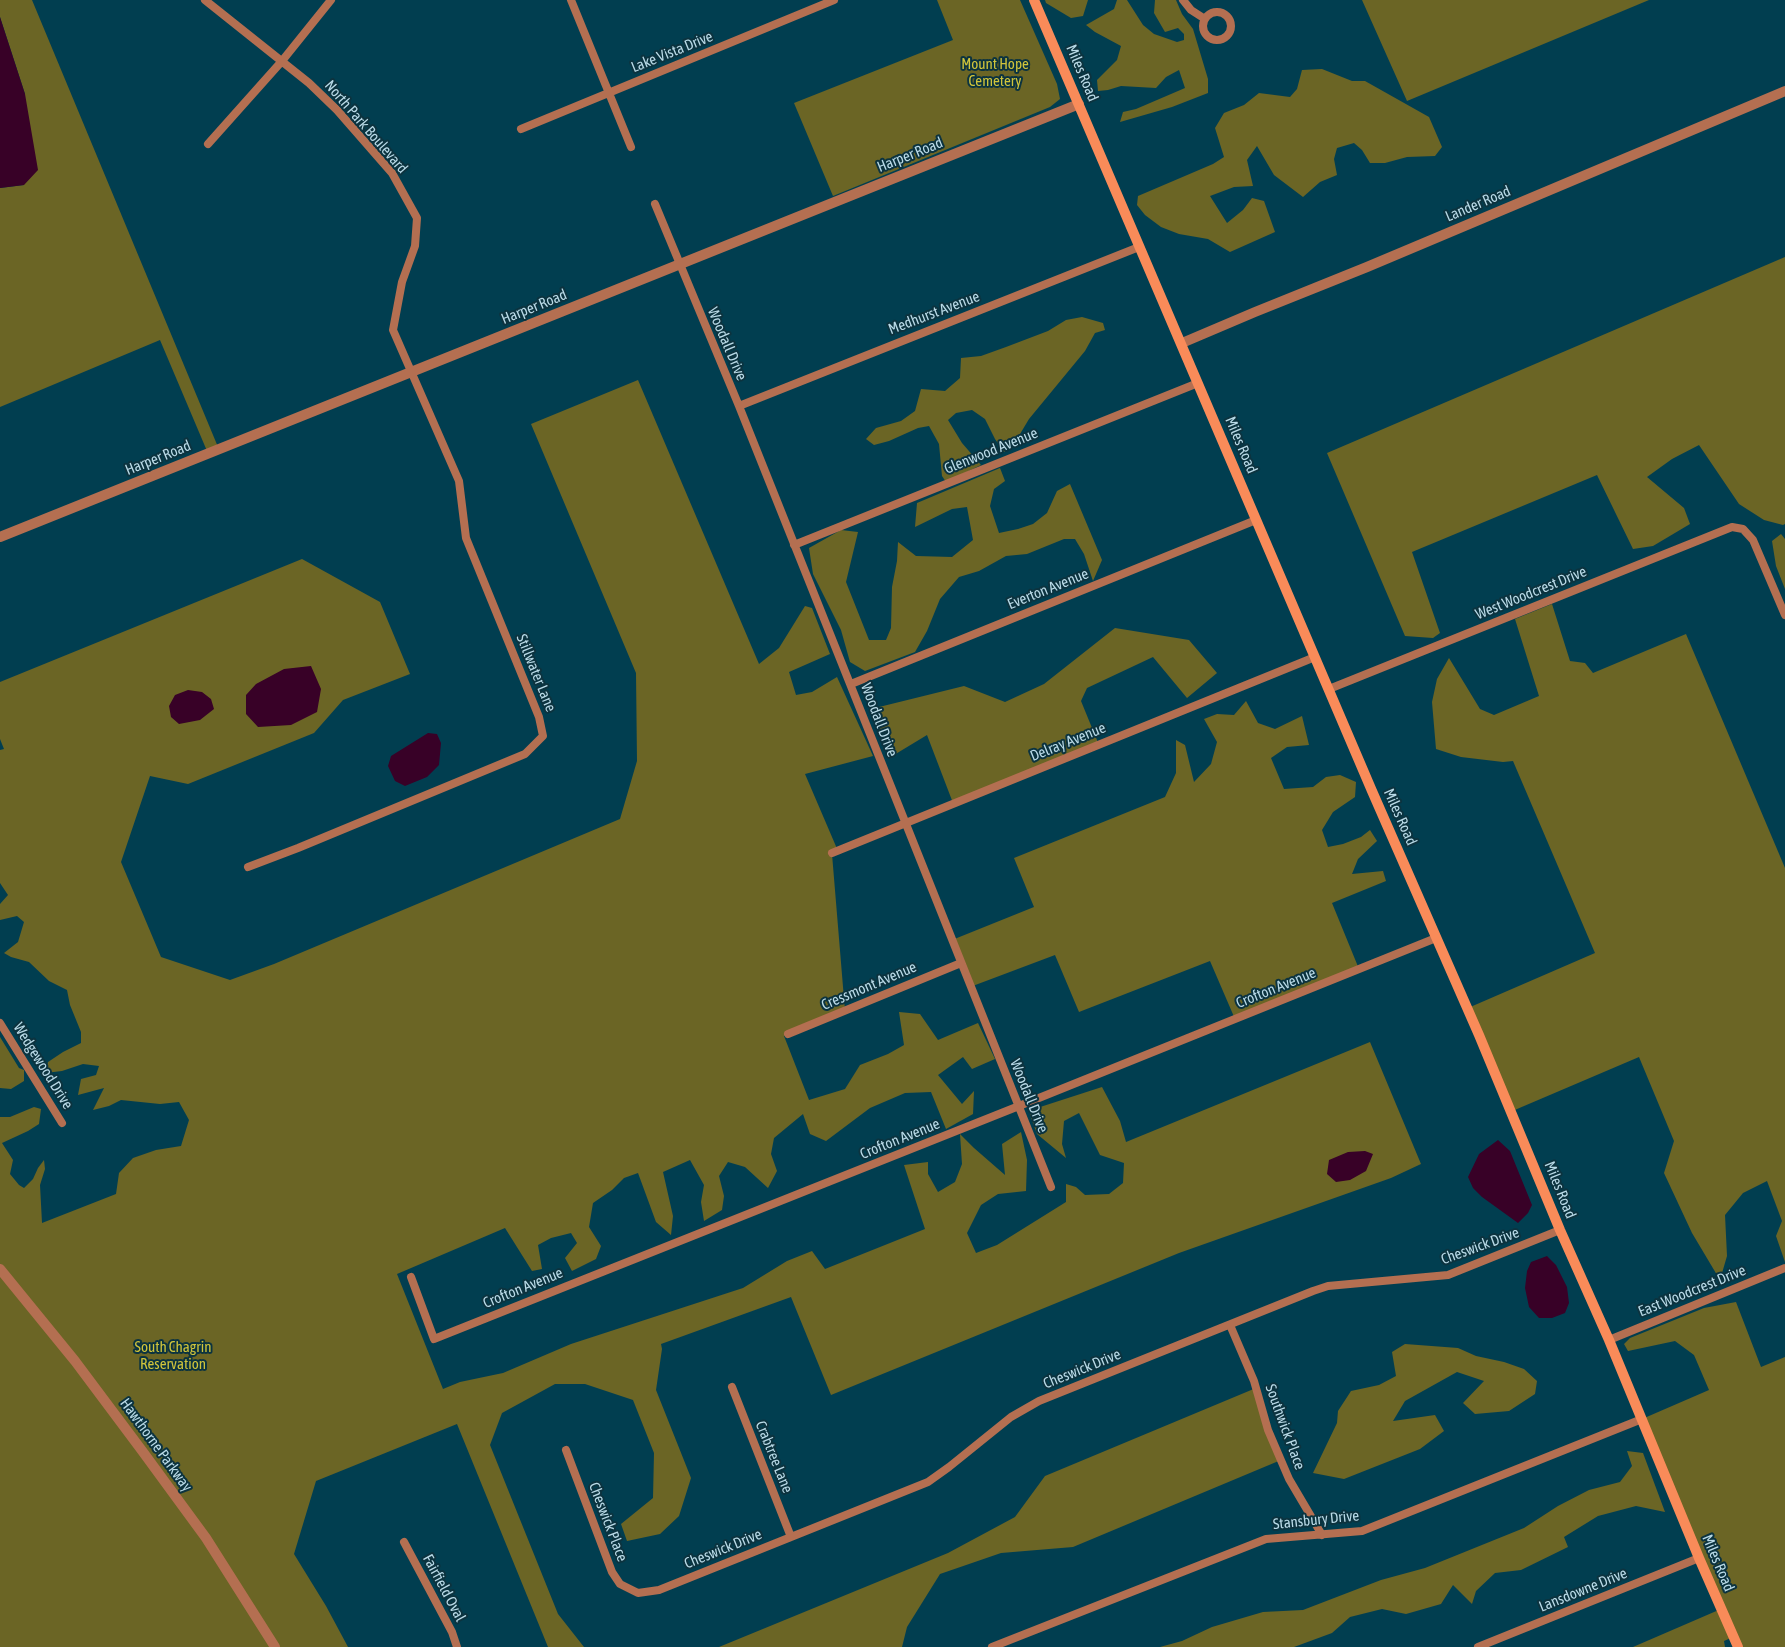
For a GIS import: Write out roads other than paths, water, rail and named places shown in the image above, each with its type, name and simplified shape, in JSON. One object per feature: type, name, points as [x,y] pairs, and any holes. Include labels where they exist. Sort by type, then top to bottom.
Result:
[{"type":"main road","name":"Miles Road","points":[[1034,0],[1479,1035],[1738,1647]]},
{"type":"street","name":"North Park Boulevard","points":[[205,0],[309,83],[337,110],[392,173],[417,218],[415,246],[402,282],[393,330],[412,372]]},
{"type":"street","points":[[208,144],[282,61],[331,0]]},
{"type":"street","points":[[570,0],[631,147]]},
{"type":"street","name":"Lake Vista Drive","points":[[520,129],[834,0]]},
{"type":"street","points":[[1183,0],[1191,10],[1205,19]]},
{"type":"street","name":"Lander Road","points":[[1182,343],[1785,91]]},
{"type":"street","name":"Harper Road","points":[[0,537],[1079,104]]},
{"type":"street","name":"Woodall Drive","points":[[655,204],[739,406],[1051,1187]]},
{"type":"street","name":"Medhurst Avenue","points":[[739,406],[1140,247]]},
{"type":"street","name":"Stillwater Lane","points":[[248,867],[525,754],[543,736],[539,717],[466,538],[459,481],[412,372]]},
{"type":"street","name":"Glenwood Avenue","points":[[794,545],[1198,383]]},
{"type":"street","name":"Everton Avenue","points":[[850,684],[1256,520]]},
{"type":"street","name":"West Woodcrest Drive","points":[[1329,688],[1732,527],[1743,529],[1753,540],[1785,615]]},
{"type":"street","name":"Delray Avenue","points":[[832,853],[1315,657]]},
{"type":"street","name":"Crofton Avenue","points":[[411,1277],[434,1338],[1436,938]]},
{"type":"street","name":"Cressmont Avenue","points":[[788,1034],[960,963]]},
{"type":"street","name":"Wedgewood Drive","points":[[0,1023],[62,1123]]},
{"type":"street","name":"Cheswick Drive","points":[[638,1593],[659,1590],[928,1482],[949,1468],[1011,1417],[1039,1401],[1328,1286],[1448,1275],[1560,1230]]},
{"type":"street","name":"East Woodcrest Drive","points":[[1609,1340],[1785,1268]]},
{"type":"street","name":"Hawthorne Parkway","points":[[0,1269],[75,1361],[206,1538],[275,1647]]},
{"type":"street","name":"Southwick Place","points":[[1230,1325],[1254,1380],[1268,1430],[1287,1473],[1322,1535]]},
{"type":"street","name":"Crabtree Lane","points":[[732,1387],[791,1537]]},
{"type":"street","name":"Stansbury Drive","points":[[992,1647],[1266,1539],[1362,1531],[1642,1419]]},
{"type":"street","name":"Cheswick Place","points":[[566,1450],[612,1572],[620,1584],[638,1593]]},
{"type":"street","name":"Fairfield Oval","points":[[404,1542],[452,1632],[457,1647]]},
{"type":"street","name":"Lansdowne Drive","points":[[1478,1647],[1699,1558]]},
{"type":"park label","name":"Mount Hope Cemetery","points":[[995,72]]},
{"type":"park label","name":"South Chagrin Reservation","points":[[173,1356]]}]
